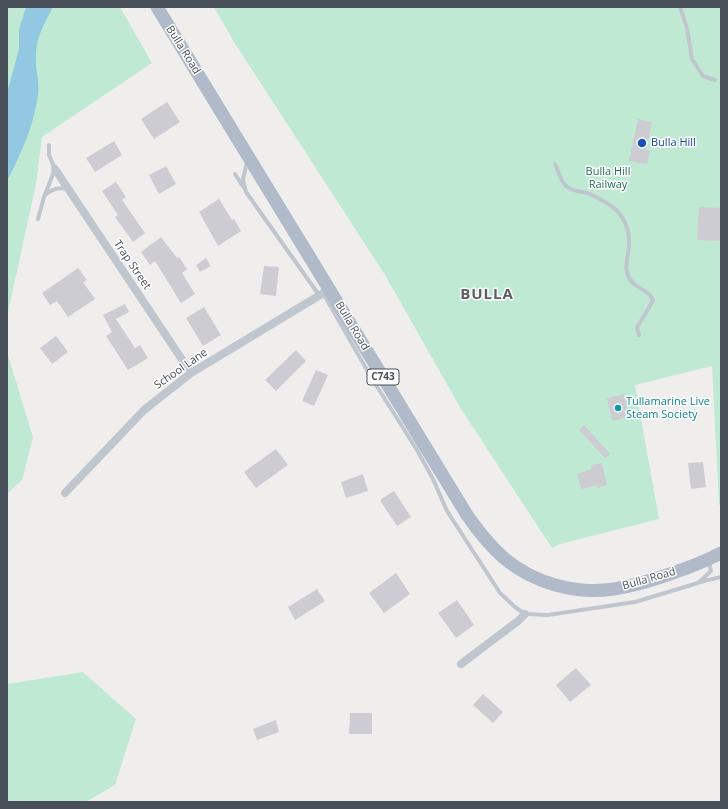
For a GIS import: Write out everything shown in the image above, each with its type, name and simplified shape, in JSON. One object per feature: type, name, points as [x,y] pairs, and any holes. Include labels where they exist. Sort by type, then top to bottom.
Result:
[{"type":"main road","name":"Bulla Road","points":[[156,7],[247,154],[324,292],[467,515],[485,540],[505,559],[523,571],[543,581],[564,587],[587,590],[613,589],[640,584],[721,556]]},
{"type":"main road","name":"Bulla Road","points":[[708,560],[721,553]]},
{"type":"street","name":"Trap Street","points":[[54,169],[191,373]]},
{"type":"street","name":"School Lane","points":[[65,493],[144,410],[191,373],[324,292]]},
{"type":"street","points":[[461,664],[518,621],[525,614]]},
{"type":"lane","points":[[680,7],[687,28],[692,59],[703,76],[715,80]]},
{"type":"lane","points":[[38,219],[54,169],[49,155],[49,145]]},
{"type":"lane","points":[[246,192],[243,179],[247,164],[247,154]]},
{"type":"lane","points":[[555,164],[562,181],[566,186],[572,190],[592,195],[614,208],[627,226],[630,242],[626,270],[628,276],[633,284],[649,294],[652,300],[650,308],[637,327],[639,335]]},
{"type":"lane","points":[[235,174],[246,192],[324,292]]},
{"type":"lane","points":[[44,197],[60,187],[68,189]]},
{"type":"lane","name":"Bulla Road","points":[[324,292],[371,377],[417,450],[447,511],[481,566],[500,593],[525,614],[548,616],[635,602],[721,576]]},
{"type":"lane","points":[[698,583],[711,571],[708,560]]},
{"type":"green space","points":[[7,7],[120,7],[152,63],[42,137],[36,184],[7,317]]},
{"type":"green space","name":"Bulla Hill Railway","points":[[214,7],[721,7],[721,504],[719,505],[712,366],[635,385],[659,519],[560,544],[552,548],[461,409],[385,275],[234,42]]},
{"type":"green space","points":[[7,352],[33,437],[22,480],[7,494]]},
{"type":"green space","points":[[83,672],[136,719],[115,785],[86,802],[7,802],[7,684]]},
{"type":"water","points":[[26,7],[53,7],[42,30],[36,48],[38,90],[36,106],[22,150],[7,181],[7,93],[19,49],[19,30]]},
{"type":"building","points":[[167,102],[180,122],[154,139],[141,119]]},
{"type":"building","points":[[638,119],[652,122],[646,150],[650,151],[647,164],[629,161]]},
{"type":"building","points":[[114,141],[122,155],[95,172],[86,158]]},
{"type":"building","points":[[166,166],[176,184],[159,194],[149,175]]},
{"type":"building","points":[[116,182],[126,197],[122,200],[145,233],[133,242],[115,217],[118,215],[102,191]]},
{"type":"building","points":[[219,199],[241,231],[218,246],[199,212]]},
{"type":"building","points":[[699,207],[721,208],[721,241],[697,240]]},
{"type":"building","points":[[161,237],[177,258],[179,257],[187,269],[182,273],[195,294],[181,303],[155,261],[150,265],[141,252]]},
{"type":"building","points":[[206,258],[211,266],[200,272],[196,265]]},
{"type":"building","points":[[264,266],[279,267],[276,296],[260,294]]},
{"type":"building","points":[[78,268],[87,280],[83,282],[95,299],[68,317],[57,301],[50,305],[42,293]]},
{"type":"building","points":[[125,304],[129,312],[116,319],[135,348],[140,345],[148,358],[128,370],[106,336],[112,332],[103,315]]},
{"type":"building","points":[[204,307],[221,335],[203,346],[186,318]]},
{"type":"building","points":[[56,336],[68,352],[52,364],[40,348]]},
{"type":"building","points":[[296,350],[306,361],[276,391],[265,380]]},
{"type":"building","points":[[316,370],[328,375],[314,406],[302,401]]},
{"type":"building","name":"Tullamarine Live Steam Society","points":[[624,394],[629,417],[612,421],[607,398]]},
{"type":"building","points":[[584,425],[610,454],[605,458],[579,430]]},
{"type":"building","points":[[276,449],[288,465],[256,488],[244,472]]},
{"type":"building","points":[[703,462],[706,487],[691,489],[688,463]]},
{"type":"building","points":[[602,463],[607,485],[598,488],[598,485],[581,489],[577,474],[592,469],[591,465]]},
{"type":"building","points":[[363,474],[368,491],[346,498],[341,482]]},
{"type":"building","points":[[394,491],[411,517],[397,526],[381,502],[381,499]]},
{"type":"building","points":[[396,573],[410,594],[384,613],[369,593]]},
{"type":"building","points":[[317,589],[325,601],[295,620],[288,607]]},
{"type":"building","points":[[457,600],[474,625],[456,638],[438,613]]},
{"type":"building","points":[[576,668],[591,685],[570,702],[556,685]]},
{"type":"building","points":[[483,694],[503,712],[493,723],[473,705]]},
{"type":"building","points":[[350,713],[372,713],[372,734],[349,734]]},
{"type":"building","points":[[276,720],[279,732],[257,740],[253,729]]},
{"type":"place","name":"Bulla Hill","points":[[642,143]]},
{"type":"place","name":"Tullamarine Live Steam Society","points":[[618,408]]},
{"type":"district","name":"BULLA","points":[[487,295]]}]
